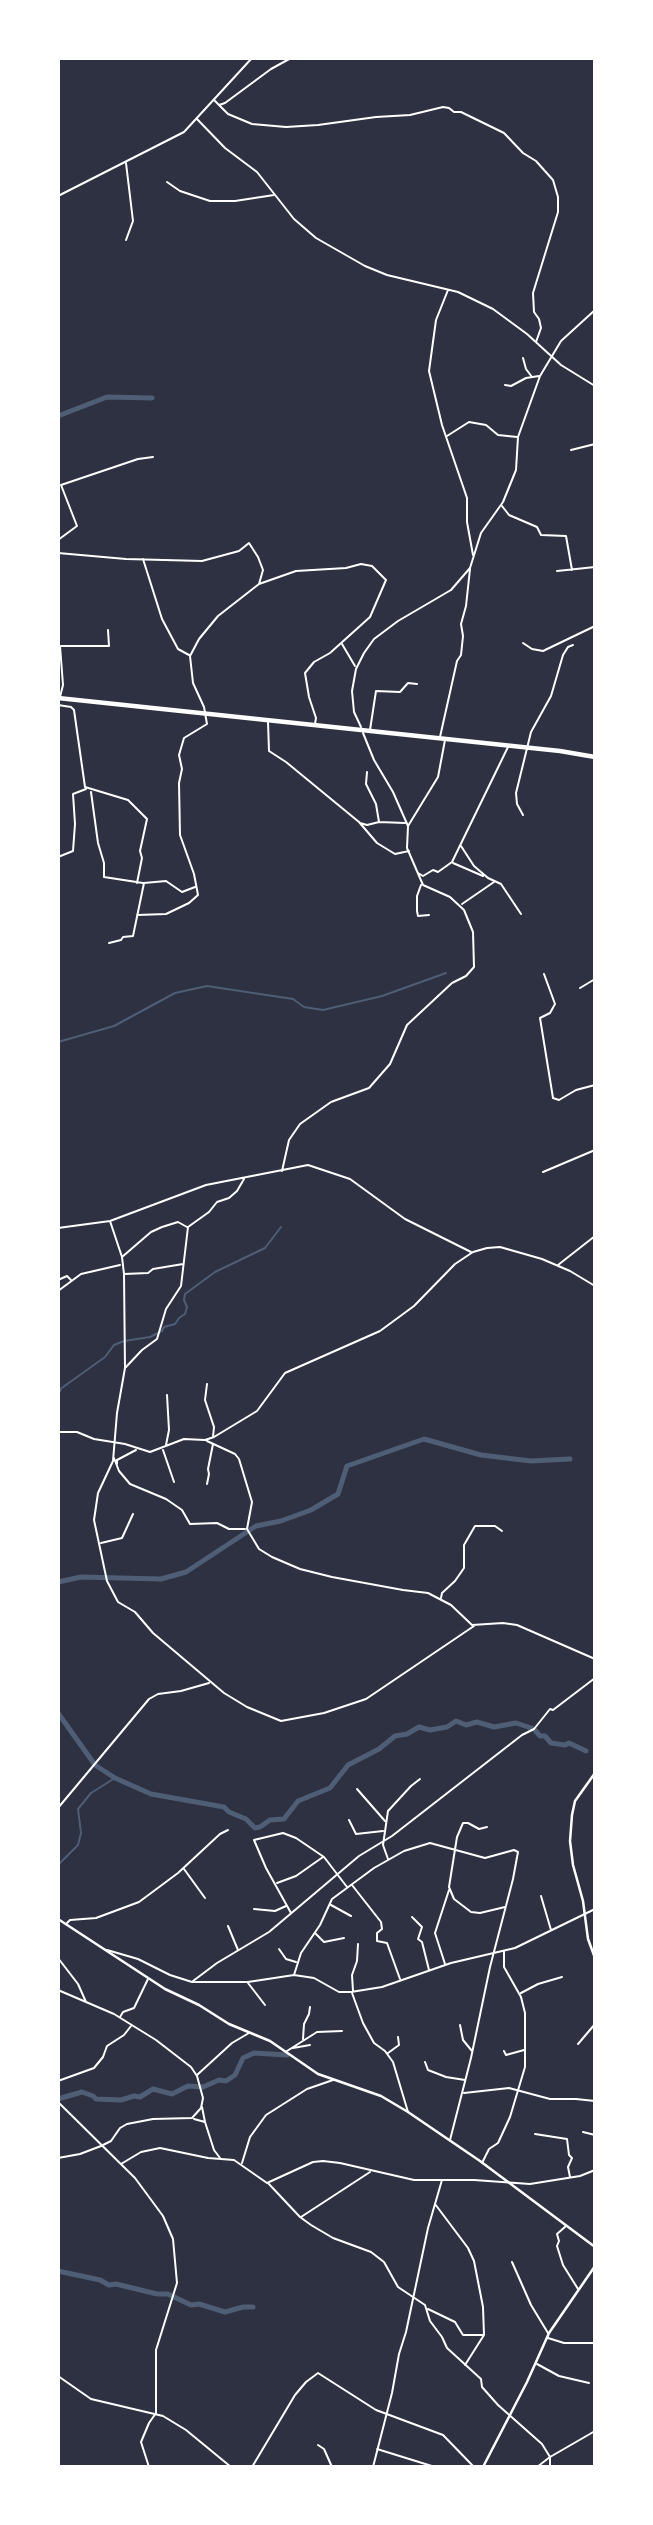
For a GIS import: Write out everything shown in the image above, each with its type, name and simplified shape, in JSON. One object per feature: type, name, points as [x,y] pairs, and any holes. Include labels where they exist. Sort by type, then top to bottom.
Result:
[{"type":"highway","points":[[59,698],[595,757]]},
{"type":"street","points":[[58,65],[59,58]]},
{"type":"street","points":[[58,196],[177,136],[197,119],[252,58]]},
{"type":"street","points":[[218,104],[225,103],[271,69],[291,58]]},
{"type":"street","points":[[214,100],[228,114],[244,122],[286,127],[410,116],[445,107],[504,133],[554,180],[558,197],[559,208],[533,293],[534,312],[541,328],[536,342]]},
{"type":"street","points":[[197,119],[225,148],[257,172],[302,227],[328,246],[387,275],[448,289],[493,309],[561,365],[595,386]]},
{"type":"street","points":[[125,162],[133,221],[126,240]]},
{"type":"street","points":[[167,181],[180,191],[210,201],[235,201],[275,195]]},
{"type":"street","points":[[448,289],[436,320],[429,365],[433,394],[467,500],[467,522],[474,558]]},
{"type":"street","points":[[407,825],[438,777],[457,661],[461,655],[461,624],[470,568],[481,533],[501,506],[518,466],[518,437],[540,376],[561,341],[595,310]]},
{"type":"street","points":[[523,358],[532,377]]},
{"type":"street","points":[[505,385],[511,386],[540,376]]},
{"type":"street","points":[[447,437],[469,422],[486,425],[498,435],[518,437]]},
{"type":"street","points":[[571,450],[595,444]]},
{"type":"street","points":[[58,540],[78,524],[61,485],[138,459],[153,457]]},
{"type":"street","points":[[501,506],[509,515],[537,527],[541,535],[566,536],[572,570]]},
{"type":"street","points":[[58,553],[126,559],[202,561],[239,551],[249,543],[263,570],[260,584]]},
{"type":"street","points":[[143,558],[164,623],[178,649],[190,656]]},
{"type":"street","points":[[137,915],[166,914],[196,898],[194,874],[180,835],[179,783],[182,769],[178,755],[184,738],[206,724],[190,667],[190,656],[199,639],[218,616],[260,584],[296,571],[346,568],[361,564],[372,566],[386,580],[370,617],[304,673],[316,718],[315,725]]},
{"type":"street","points":[[557,571],[595,567]]},
{"type":"street","points":[[429,915],[420,917],[416,911],[417,896],[422,884],[408,851],[407,825],[393,792],[374,760],[353,704],[355,668],[374,639],[420,606],[451,590],[470,568]]},
{"type":"street","points":[[523,643],[532,649],[543,651],[595,626]]},
{"type":"street","points":[[59,698],[63,685],[60,646],[109,646],[108,630]]},
{"type":"street","points":[[341,643],[355,668]]},
{"type":"street","points":[[523,816],[516,799],[531,732],[551,696],[563,655],[573,645]]},
{"type":"street","points":[[370,731],[376,691],[400,692],[408,683],[417,684]]},
{"type":"street","points":[[58,705],[74,710],[86,789]]},
{"type":"street","points":[[268,721],[269,751],[359,822],[377,843],[390,852],[399,854],[408,851]]},
{"type":"street","points":[[417,872],[423,876],[433,870],[438,873],[453,862],[508,746]]},
{"type":"street","points":[[367,772],[366,784],[376,804],[379,822]]},
{"type":"street","points":[[86,789],[128,800],[147,819],[137,883]]},
{"type":"street","points":[[58,857],[73,851],[73,796],[86,789]]},
{"type":"street","points":[[91,791],[104,877],[137,883],[166,881],[182,892],[196,887]]},
{"type":"street","points":[[359,822],[367,825],[379,822],[407,825]]},
{"type":"street","points":[[461,845],[463,852],[488,878]]},
{"type":"street","points":[[453,862],[501,884],[521,914]]},
{"type":"street","points":[[461,904],[495,881]]},
{"type":"street","points":[[109,943],[121,940],[123,936],[132,937],[144,883]]},
{"type":"street","points":[[282,1171],[289,1140],[300,1124],[331,1102],[369,1088],[390,1064],[407,1025],[452,983],[473,969],[473,932],[461,904],[422,884]]},
{"type":"street","points":[[544,974],[555,1004],[550,1013],[540,1018],[553,1098],[559,1100],[576,1090],[595,1084]]},
{"type":"street","points":[[580,988],[595,979]]},
{"type":"street","points":[[543,1172],[595,1150]]},
{"type":"street","points":[[58,1228],[110,1221],[189,1190],[308,1166],[350,1179],[413,1224],[472,1252]]},
{"type":"street","points":[[125,1368],[159,1336],[166,1309],[181,1286],[188,1227],[209,1212],[217,1202],[229,1198],[237,1191],[244,1178]]},
{"type":"street","points":[[110,1221],[122,1257],[124,1273],[125,1368],[114,1457],[97,1497],[94,1520],[107,1581],[118,1602],[135,1612],[153,1633],[211,1683],[238,1703],[273,1720],[285,1721],[316,1715],[357,1703],[382,1690],[474,1626],[499,1623],[517,1625],[595,1659]]},
{"type":"street","points":[[122,1257],[151,1232],[162,1227],[177,1222],[188,1227]]},
{"type":"street","points":[[558,1265],[595,1236]]},
{"type":"street","points":[[205,1440],[257,1411],[285,1373],[380,1331],[414,1306],[456,1264],[472,1252],[500,1247],[558,1265],[595,1286]]},
{"type":"street","points":[[58,1291],[81,1273],[121,1264]]},
{"type":"street","points":[[124,1273],[148,1273],[153,1269],[184,1264]]},
{"type":"street","points":[[58,1280],[67,1276],[72,1281]]},
{"type":"street","points":[[207,1384],[205,1400],[214,1427],[212,1438]]},
{"type":"street","points":[[167,1395],[169,1430],[163,1455],[174,1482]]},
{"type":"street","points":[[58,1432],[77,1432],[94,1439],[150,1452],[184,1439],[213,1443],[235,1454],[243,1469],[252,1502],[247,1530],[262,1551],[297,1568],[376,1586],[420,1591],[442,1599],[474,1626]]},
{"type":"street","points":[[207,1484],[213,1443]]},
{"type":"street","points":[[117,1465],[117,1460],[137,1449]]},
{"type":"street","points":[[114,1457],[130,1484],[166,1499],[182,1510],[190,1524],[217,1523],[229,1529],[247,1530]]},
{"type":"street","points":[[100,1544],[122,1538],[133,1514]]},
{"type":"street","points":[[442,1599],[442,1593],[464,1568],[464,1545],[475,1526],[495,1526],[502,1531]]},
{"type":"street","points":[[192,1982],[217,1963],[269,1932],[359,1856],[383,1842],[522,1735],[534,1729],[550,1709],[553,1710],[595,1678]]},
{"type":"street","points":[[58,1808],[149,1699],[158,1694],[211,1683]]},
{"type":"street","points":[[595,1773],[575,1801],[571,1819],[572,1858],[588,1939],[595,1958]]},
{"type":"street","points":[[389,1860],[385,1856],[383,1842],[389,1809],[420,1779]]},
{"type":"street","points":[[357,1789],[386,1822]]},
{"type":"street","points":[[349,1820],[356,1834],[384,1830]]},
{"type":"street","points":[[446,1965],[435,1933],[449,1889],[457,1837],[464,1822],[477,1829],[487,1827]]},
{"type":"street","points":[[66,1924],[70,1920],[96,1918],[136,1903],[228,1830]]},
{"type":"street","points":[[291,1913],[254,1840],[283,1833],[296,1838],[324,1857],[347,1888]]},
{"type":"street","points":[[294,1975],[297,1962],[335,1896],[412,1847],[430,1843],[485,1858],[514,1850],[518,1852],[450,2140]]},
{"type":"street","points":[[275,1884],[296,1876],[324,1857]]},
{"type":"street","points":[[183,1868],[205,1898]]},
{"type":"street","points":[[352,1885],[381,1922],[382,1928],[377,1933],[377,1941],[387,1943],[401,1980]]},
{"type":"street","points":[[449,1889],[454,1899],[468,1910],[477,1913],[506,1906]]},
{"type":"street","points":[[541,1896],[546,1920],[552,1931]]},
{"type":"street","points":[[254,1909],[275,1910],[287,1905]]},
{"type":"street","points":[[329,1905],[351,1916]]},
{"type":"street","points":[[107,1950],[138,1959],[192,1982],[248,1982],[294,1975],[314,1978],[339,1992],[352,1992],[382,1987],[446,1965],[505,1951],[595,1909]]},
{"type":"street","points":[[412,1917],[422,1927],[418,1940],[422,1942],[429,1971]]},
{"type":"street","points":[[58,1919],[148,1979],[229,2024],[261,2037],[311,2070],[372,2092],[408,2112],[482,2162],[595,2247]]},
{"type":"street","points":[[228,1926],[238,1951]]},
{"type":"street","points":[[315,1932],[324,1942],[344,1938]]},
{"type":"street","points":[[358,1944],[357,1961],[352,1975],[352,1992],[366,2029],[375,2044],[387,2053],[395,2065],[408,2112]]},
{"type":"street","points":[[279,1949],[286,1959],[297,1962]]},
{"type":"street","points":[[482,2162],[489,2149],[498,2143],[510,2117],[523,2074],[526,2021],[520,1994],[504,1967],[505,1951]]},
{"type":"street","points":[[58,1958],[78,1984],[87,2003]]},
{"type":"street","points":[[520,1994],[538,1984],[562,1977]]},
{"type":"street","points":[[120,2018],[123,2012],[134,2008],[148,1979]]},
{"type":"street","points":[[248,1982],[265,2004]]},
{"type":"street","points":[[58,1990],[120,2018],[150,2036],[191,2067],[197,2076],[202,2094],[205,2122],[214,2150],[220,2158]]},
{"type":"street","points":[[303,2040],[304,2025],[310,2014],[310,2007]]},
{"type":"street","points":[[578,2044],[595,2024]]},
{"type":"street","points":[[460,2025],[463,2039],[472,2051]]},
{"type":"street","points":[[58,2081],[94,2068],[103,2057],[107,2046],[131,2026]]},
{"type":"street","points":[[286,2052],[324,2030],[342,2031]]},
{"type":"street","points":[[197,2076],[202,2068],[219,2057],[232,2043],[249,2033]]},
{"type":"street","points":[[387,2053],[399,2045],[398,2037]]},
{"type":"street","points":[[292,2048],[310,2045]]},
{"type":"street","points":[[504,2051],[506,2055],[525,2050]]},
{"type":"street","points":[[425,2062],[428,2070],[446,2077],[466,2080]]},
{"type":"street","points":[[191,2067],[202,2068]]},
{"type":"street","points":[[242,2164],[250,2137],[265,2115],[307,2089],[333,2080]]},
{"type":"street","points":[[462,2093],[483,2089],[502,2090],[503,2087],[550,2099],[595,2101]]},
{"type":"street","points":[[58,2102],[139,2183],[166,2222],[174,2246],[177,2283],[155,2356],[156,2413],[141,2442],[147,2466]]},
{"type":"street","points":[[192,2118],[202,2106]]},
{"type":"street","points":[[58,2158],[102,2146],[127,2124],[153,2119],[192,2118],[205,2122]]},
{"type":"street","points":[[583,2132],[594,2135],[595,2125]]},
{"type":"street","points":[[535,2134],[567,2139],[569,2155],[572,2158],[568,2167],[570,2178]]},
{"type":"street","points":[[121,2164],[141,2152],[157,2148],[233,2160],[242,2164],[267,2183],[300,2217],[333,2238],[376,2255],[388,2266],[398,2287],[427,2308],[455,2322],[463,2335],[484,2335]]},
{"type":"street","points":[[267,2183],[318,2161],[334,2162],[407,2179],[530,2184],[570,2178],[595,2170]]},
{"type":"street","points":[[300,2217],[371,2171]]},
{"type":"street","points":[[373,2467],[442,2179]]},
{"type":"street","points":[[435,2203],[456,2230],[474,2261],[484,2307],[484,2335],[465,2367]]},
{"type":"street","points":[[567,2226],[556,2234],[559,2241],[556,2246],[563,2265],[578,2289]]},
{"type":"street","points":[[512,2262],[548,2335],[560,2343],[595,2343]]},
{"type":"street","points":[[483,2467],[548,2335],[595,2266]]},
{"type":"street","points":[[427,2308],[430,2321],[445,2345],[465,2367],[481,2379],[482,2387],[535,2437],[550,2457],[550,2467]]},
{"type":"street","points":[[536,2363],[571,2380],[589,2383]]},
{"type":"street","points":[[252,2467],[295,2395],[318,2373],[386,2414],[443,2435],[474,2467]]},
{"type":"street","points":[[58,2376],[91,2399],[156,2413],[186,2430],[231,2467]]},
{"type":"street","points":[[537,2467],[595,2431]]},
{"type":"street","points":[[318,2445],[324,2449],[332,2467]]},
{"type":"street","points":[[377,2449],[435,2467]]},
{"type":"waterway","points":[[58,416],[107,397],[152,398]]},
{"type":"waterway","points":[[58,1042],[114,1026],[175,993],[207,986],[293,999],[304,1007],[323,1010],[382,996],[446,973]]},
{"type":"waterway","points":[[59,1390],[105,1357],[114,1345],[150,1337],[164,1327],[175,1324],[185,1314],[185,1294],[215,1272],[265,1248],[281,1227]]},
{"type":"waterway","points":[[58,1582],[81,1577],[161,1579],[186,1572],[256,1526],[281,1521],[311,1510],[338,1494],[347,1466],[424,1439],[481,1455],[531,1461],[570,1459]]},
{"type":"waterway","points":[[58,1713],[95,1765],[115,1778],[151,1794],[224,1807],[246,1819],[255,1828],[270,1820],[284,1819],[298,1801],[330,1788],[348,1765],[379,1749],[395,1736],[407,1734],[419,1727],[430,1730],[447,1727],[456,1721],[466,1725],[477,1722],[494,1727],[516,1723],[534,1729],[551,1743],[569,1743],[586,1751]]},
{"type":"waterway","points":[[58,1865],[78,1845],[81,1833],[78,1809],[91,1793],[115,1778]]},
{"type":"waterway","points":[[58,2099],[82,2092],[96,2099],[121,2100],[140,2097],[153,2089],[172,2094],[188,2086],[203,2087],[219,2080],[226,2081],[235,2075],[243,2058],[254,2053],[287,2055]]},
{"type":"waterway","points":[[58,2271],[100,2280],[109,2285],[168,2294],[191,2305],[199,2304],[225,2312],[253,2307]]}]
